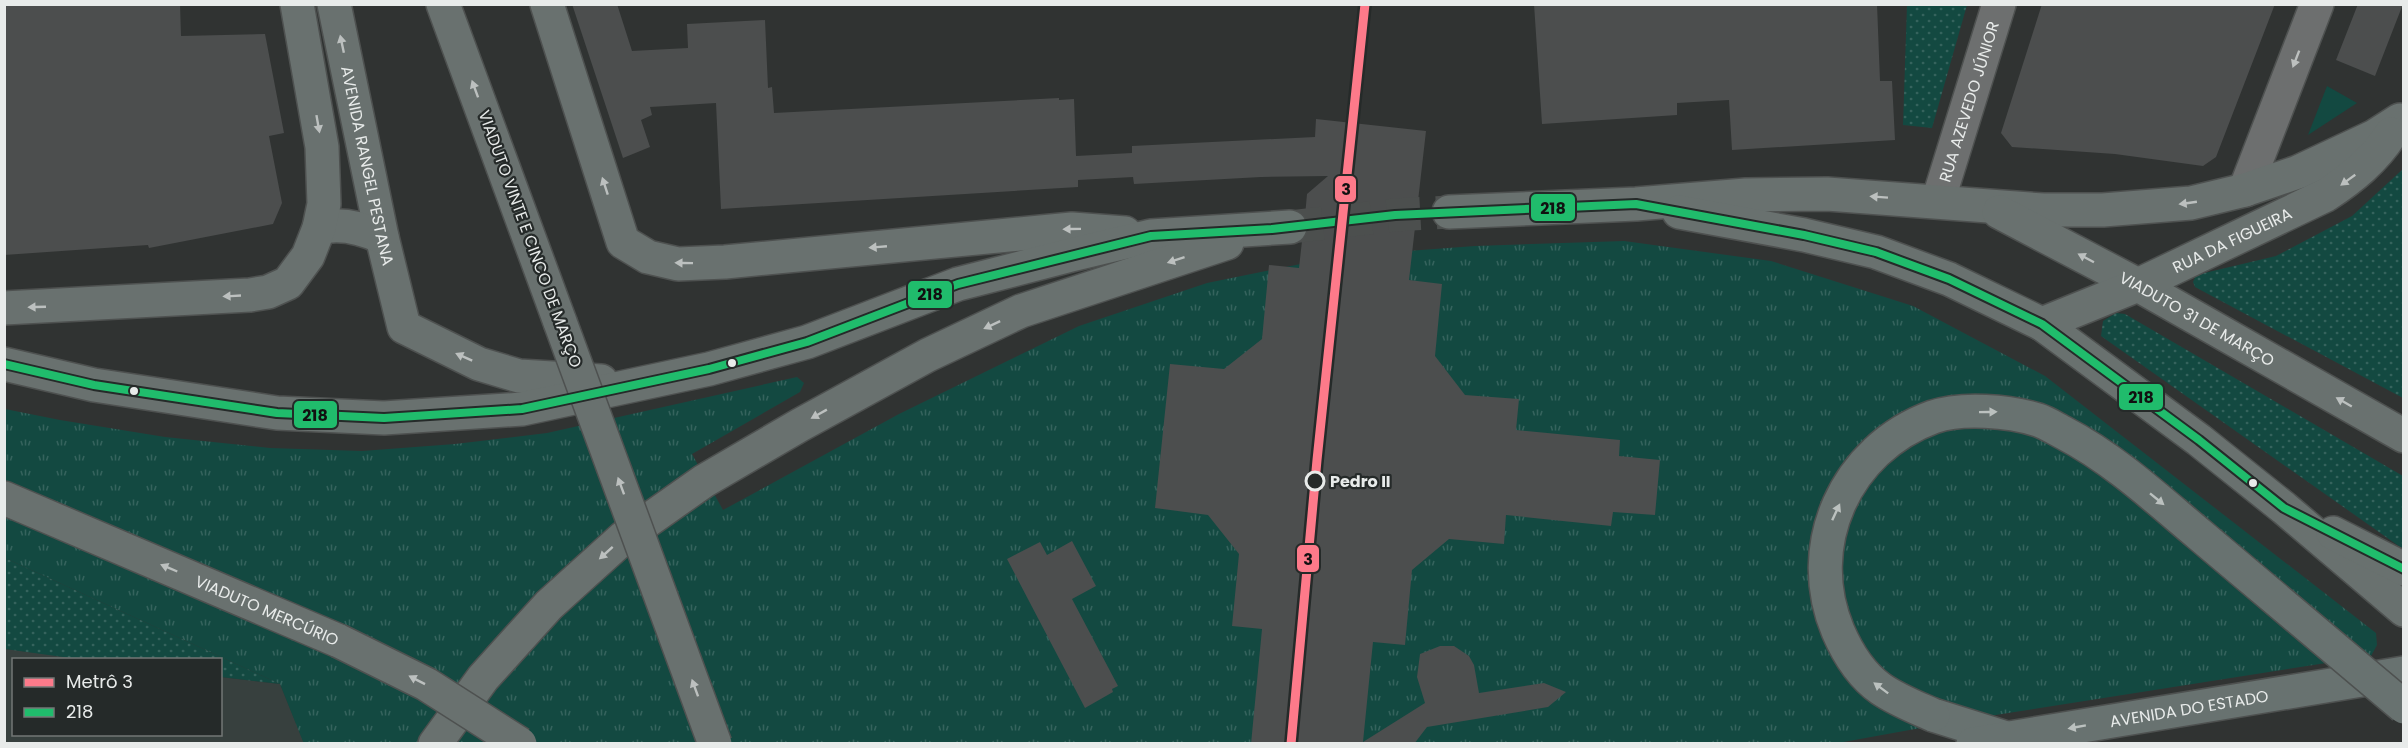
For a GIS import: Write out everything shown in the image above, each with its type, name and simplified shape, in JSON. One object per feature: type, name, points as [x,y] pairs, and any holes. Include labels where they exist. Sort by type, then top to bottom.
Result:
[{"type":"highway","points":[[2008,739],[1933,715],[1902,702],[1880,688],[1864,673],[1845,646],[1833,618],[1825,585],[1824,556],[1830,523],[1848,487],[1868,461],[1909,428],[1934,417],[1958,413],[2003,412],[2040,421],[2090,446],[2158,499],[2403,707]]},
{"type":"highway","name":"AVENIDA DO ESTADO","points":[[1973,744],[2403,673]]},
{"type":"main road","points":[[4,308],[250,295],[268,292],[288,283],[308,256],[320,228],[324,204],[322,147],[297,4]]},
{"type":"main road","name":"AVENIDA RANGEL PESTANA","points":[[334,4],[382,237],[404,327],[479,364],[519,375],[642,384]]},
{"type":"main road","name":"VIADUTO VINTE E CINCO DE MARÇO","points":[[443,4],[715,744]]},
{"type":"main road","points":[[435,744],[483,678],[549,605],[623,538],[704,481],[927,355],[1021,311],[1281,228],[1151,236],[1072,229],[725,262],[678,264],[648,257],[623,242],[547,4]]},
{"type":"main road","points":[[1449,213],[1636,204],[1746,195],[1827,194],[2043,210],[2103,210],[2191,203],[2245,190],[2298,172],[2348,150],[2402,118]]},
{"type":"main road","name":"RUA DA FIGUEIRA","points":[[2042,324],[2138,285],[2326,195],[2354,176],[2370,161],[2402,118]]},
{"type":"main road","points":[[1636,204],[1804,235],[1876,252],[1949,279],[2042,324],[2199,440],[2284,508],[2403,610]]},
{"type":"main road","name":"VIADUTO 31 DE MARÇO","points":[[1987,206],[2138,285],[2403,436]]},
{"type":"main road","points":[[320,228],[333,224],[365,230],[382,237]]},
{"type":"main road","points":[[4,364],[94,385],[277,413],[384,418],[522,409],[709,369],[807,342],[958,285],[1151,236]]},
{"type":"main road","name":"VIADUTO MERCÚRIO","points":[[4,498],[339,641],[426,684],[520,744]]},
{"type":"main road","points":[[2284,508],[2403,569]]},
{"type":"street","name":"RUA AZEVEDO JÚNIOR","points":[[1938,201],[1999,4]]},
{"type":"street","points":[[2245,190],[2317,4]]},
{"type":"shaded area","points":[[5,649],[77,658],[12,658],[12,736],[222,736],[222,677],[280,684],[304,743],[5,744]]},
{"type":"green space","points":[[1907,5],[1967,5],[1932,128],[1903,125]]},
{"type":"green space","points":[[2327,86],[2357,103],[2308,135]]},
{"type":"green space","points":[[2403,169],[2403,398],[2195,287],[2193,282],[2196,275],[2276,256],[2352,216]]},
{"type":"green space","points":[[1624,241],[1771,261],[1913,306],[2045,376],[2376,633],[2377,645],[2371,656],[1970,719],[1838,743],[304,744],[280,684],[5,558],[5,409],[165,437],[270,448],[362,451],[455,444],[547,433],[797,377],[804,383],[800,392],[692,454],[723,510],[899,414],[1079,326],[1207,283],[1340,256],[1475,246]]},
{"type":"green space","points":[[2116,313],[2125,314],[2403,476],[2403,549],[2101,336],[2103,321]]},
{"type":"green space","points":[[5,558],[280,684],[222,677],[222,658],[70,658],[5,649]]},
{"type":"building","points":[[4,4],[180,4],[181,36],[265,34],[284,133],[269,136],[282,203],[273,224],[149,248],[148,245],[4,255]]},
{"type":"building","points":[[572,4],[617,4],[632,51],[688,48],[687,24],[765,20],[768,88],[772,87],[774,113],[1074,99],[1076,156],[1132,153],[1132,146],[1315,137],[1316,119],[1426,131],[1409,280],[1442,284],[1435,356],[1465,395],[1519,399],[1516,430],[1620,440],[1619,456],[1660,460],[1655,515],[1613,512],[1611,526],[1506,515],[1504,544],[1449,539],[1412,570],[1405,645],[1373,642],[1363,742],[1425,703],[1417,677],[1420,654],[1440,646],[1454,646],[1469,656],[1474,665],[1479,693],[1544,683],[1566,692],[1548,707],[1427,727],[1414,744],[1251,744],[1262,629],[1232,626],[1239,554],[1208,515],[1155,508],[1170,364],[1224,369],[1262,339],[1269,265],[1299,268],[1302,241],[1307,235],[1309,226],[1305,216],[1307,194],[1328,176],[1134,184],[1133,177],[1078,180],[1078,187],[721,209],[716,103],[650,107],[652,115],[641,120],[650,147],[623,158]]},
{"type":"building","points":[[1534,4],[1877,4],[1880,81],[1892,81],[1895,140],[1732,150],[1729,100],[1677,103],[1677,115],[1542,124]]},
{"type":"building","points":[[2042,4],[2275,4],[2216,157],[2203,166],[2115,154],[2012,147],[2001,133]]},
{"type":"building","points":[[2358,4],[2403,4],[2375,76],[2336,60]]},
{"type":"building","points":[[1072,541],[1096,586],[1072,599],[1118,686],[1112,689],[1113,692],[1085,708],[1007,559],[1040,542],[1047,555]]},
{"type":"tunnel","points":[[1290,227],[1395,215],[1449,212]]},
{"type":"metro line","name":"3","points":[[1291,744],[1317,460],[1365,4]]},
{"type":"transit line","name":"218","points":[[4,364],[94,385],[277,413],[384,418],[522,409],[709,369],[807,342],[958,284],[1151,236],[1272,229],[1395,215],[1636,204],[1804,235],[1876,252],[1949,279],[2042,324],[2199,440],[2284,508],[2404,569]]},
{"type":"place","name":"Pedro II","points":[[1315,481]]}]
